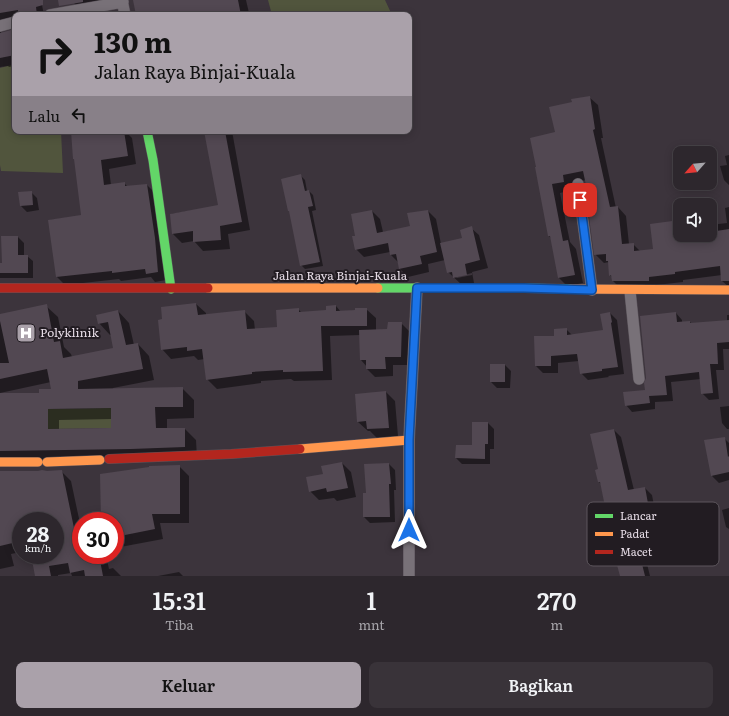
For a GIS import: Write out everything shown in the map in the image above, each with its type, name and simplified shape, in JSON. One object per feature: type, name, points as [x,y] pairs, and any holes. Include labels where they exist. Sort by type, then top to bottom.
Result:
[{"type":"main road","points":[[148,134],[153,160],[171,289]]},
{"type":"main road","name":"Jalan Raya Binjai-Kuala","points":[[0,288],[524,288],[592,290],[729,290]]},
{"type":"main road","points":[[0,462],[43,462],[230,454],[409,440]]},
{"type":"street","points":[[66,12],[123,1],[125,12]]},
{"type":"street","points":[[0,26],[12,23]]},
{"type":"street","points":[[578,184],[592,290]]},
{"type":"street","points":[[409,576],[409,440],[417,288]]},
{"type":"street","points":[[630,290],[640,379]]},
{"type":"green space","points":[[268,0],[385,0],[391,12],[271,12]]},
{"type":"green space","points":[[12,65],[12,134],[61,134],[63,173],[1,171],[0,68]]},
{"type":"green space","points":[[111,408],[111,428],[48,429],[48,409]]},
{"type":"building","points":[[0,0],[43,0],[43,5],[36,7],[37,12],[18,12],[18,10],[0,13]]},
{"type":"building","points":[[58,0],[83,0],[83,2],[59,6]]},
{"type":"building","points":[[133,0],[238,0],[240,12],[135,12]]},
{"type":"building","points":[[11,30],[12,56],[0,58],[0,33]]},
{"type":"building","points":[[590,96],[595,129],[593,130],[610,207],[618,206],[622,244],[634,243],[634,251],[653,249],[650,224],[673,221],[673,242],[717,242],[717,231],[729,229],[729,281],[721,281],[720,266],[649,277],[649,281],[612,281],[611,275],[609,276],[606,254],[594,255],[588,209],[591,209],[583,171],[563,175],[564,182],[552,184],[563,241],[568,240],[575,275],[558,278],[550,236],[548,236],[530,138],[555,132],[549,107],[572,102],[571,99]]},
{"type":"building","points":[[71,134],[124,134],[128,156],[101,160],[104,185],[125,182],[125,186],[147,184],[155,238],[158,272],[146,274],[145,269],[56,277],[48,220],[81,215],[73,159]]},
{"type":"building","points":[[205,134],[226,134],[242,222],[220,226],[221,240],[193,242],[193,231],[172,234],[170,214],[218,205]]},
{"type":"building","points":[[301,174],[305,191],[309,190],[313,206],[308,207],[320,262],[300,266],[281,179]]},
{"type":"building","points":[[32,191],[33,205],[20,206],[18,192]]},
{"type":"building","points":[[372,210],[377,233],[410,226],[407,213],[428,210],[437,252],[420,256],[422,264],[399,269],[396,254],[390,255],[388,243],[355,250],[352,236],[355,236],[351,214]]},
{"type":"building","points":[[472,226],[480,260],[465,264],[467,275],[453,278],[452,272],[447,273],[440,243],[462,238],[460,230]]},
{"type":"building","points":[[1,236],[18,236],[18,255],[28,255],[28,273],[0,273],[0,263],[2,263]]},
{"type":"building","points":[[196,303],[198,315],[245,310],[247,329],[277,327],[276,310],[299,308],[299,312],[326,310],[326,306],[336,305],[336,311],[367,308],[367,326],[321,326],[323,371],[283,372],[283,370],[252,372],[252,374],[206,380],[202,349],[187,351],[187,347],[161,350],[158,320],[162,319],[161,307]]},
{"type":"building","points":[[47,304],[54,342],[60,341],[63,358],[113,348],[108,322],[98,324],[96,315],[118,310],[126,345],[138,343],[143,369],[78,381],[78,389],[183,387],[183,407],[155,407],[156,428],[185,428],[185,447],[0,451],[0,393],[39,393],[39,389],[51,389],[47,369],[0,379],[0,363],[9,363],[0,321],[0,314]],"holes":[[[111,408],[111,428],[48,429],[48,409]]]},
{"type":"building","points":[[610,312],[618,367],[580,374],[577,354],[551,356],[551,366],[535,366],[534,336],[554,336],[554,329],[567,328],[567,335],[603,330],[600,314]]},
{"type":"building","points":[[676,312],[677,322],[690,321],[690,323],[729,320],[729,342],[717,343],[718,364],[710,364],[713,393],[701,394],[699,372],[665,376],[667,395],[649,396],[650,403],[625,406],[623,392],[645,390],[644,383],[646,378],[640,316]]},
{"type":"building","points":[[388,322],[402,322],[401,357],[385,357],[386,369],[366,369],[366,360],[360,360],[359,330],[387,329]]},
{"type":"building","points":[[490,364],[505,364],[505,382],[490,382]]},
{"type":"building","points":[[386,391],[389,428],[367,429],[366,421],[357,422],[355,394]]},
{"type":"building","points":[[472,422],[488,422],[488,444],[485,444],[485,459],[455,458],[456,445],[472,445]]},
{"type":"building","points":[[614,429],[628,490],[645,487],[648,502],[604,502],[600,482],[598,482],[595,470],[598,469],[590,434]]},
{"type":"building","points":[[725,437],[728,457],[729,456],[729,472],[711,476],[704,440]]},
{"type":"building","points":[[342,462],[348,488],[327,492],[326,488],[309,492],[306,477],[323,474],[321,466]]},
{"type":"building","points":[[389,463],[391,484],[389,484],[390,517],[363,517],[363,493],[366,493],[364,464]]},
{"type":"building","points":[[180,465],[180,514],[152,514],[155,529],[124,535],[124,512],[101,512],[100,474],[149,466]]},
{"type":"building","points":[[62,470],[72,518],[72,564],[101,564],[103,576],[85,576],[84,570],[70,573],[68,563],[64,564],[64,512],[12,512],[12,543],[0,546],[0,471]]},
{"type":"building","points":[[33,564],[62,564],[49,566],[51,576],[35,576]]},
{"type":"building","points":[[617,566],[642,566],[645,576],[620,576]]},
{"type":"traffic: fast","points":[[148,134],[153,160],[171,289]]},
{"type":"traffic: fast","points":[[378,288],[570,289]]},
{"type":"traffic: slow","points":[[208,288],[378,288]]},
{"type":"traffic: slow","points":[[570,289],[729,290]]},
{"type":"traffic: slow","points":[[300,449],[409,440]]},
{"type":"traffic: slow","points":[[47,462],[100,460]]},
{"type":"traffic: slow","points":[[0,462],[38,462]]},
{"type":"traffic: jam","points":[[0,288],[208,288]]},
{"type":"traffic: jam","points":[[109,459],[231,454],[300,449]]},
{"type":"place","name":"Polyklinik","points":[[26,333]]},
{"type":"route","points":[[409,530],[409,440],[417,288],[524,288],[592,290],[580,200]]}]
